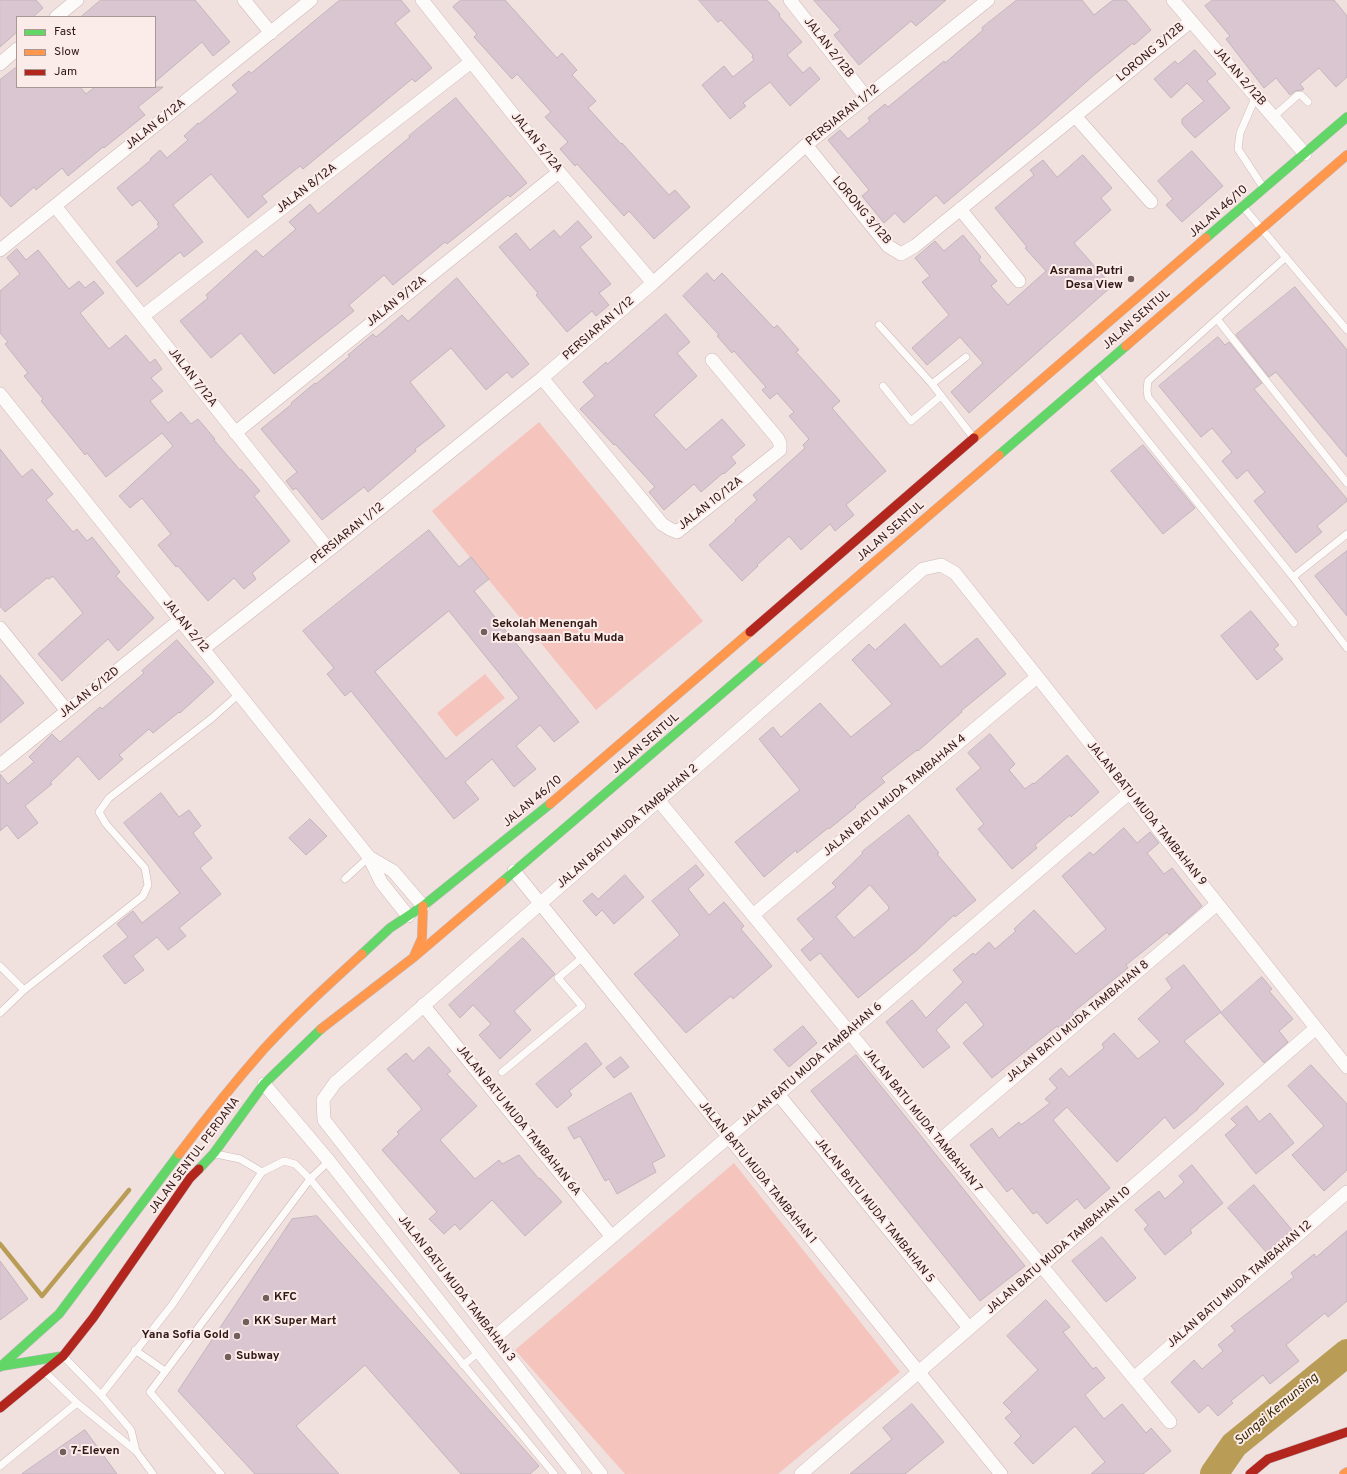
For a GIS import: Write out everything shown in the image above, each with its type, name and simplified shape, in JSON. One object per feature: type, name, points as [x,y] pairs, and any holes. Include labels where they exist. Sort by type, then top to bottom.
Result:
[{"type":"main road","name":"JALAN 46/10","points":[[1106,326],[1347,117]]},
{"type":"main road","points":[[1262,228],[1347,155]]},
{"type":"main road","name":"JALAN SENTUL","points":[[514,871],[615,786],[1262,228]]},
{"type":"main road","name":"JALAN SENTUL","points":[[656,713],[1106,326]]},
{"type":"main road","name":"JALAN 46/10","points":[[424,906],[529,821],[656,713]]},
{"type":"main road","points":[[523,839],[529,821]]},
{"type":"main road","points":[[414,957],[514,871],[519,853]]},
{"type":"main road","points":[[498,870],[514,871]]},
{"type":"main road","points":[[464,873],[478,872]]},
{"type":"main road","points":[[408,916],[424,906],[431,923]]},
{"type":"main road","points":[[408,916],[431,923],[457,920]]},
{"type":"main road","name":"JALAN SENTUL PERDANA","points":[[1,1366],[59,1314],[210,1113],[264,1049],[317,995],[385,933],[408,916]]},
{"type":"main road","points":[[414,957],[422,938],[431,923]]},
{"type":"main road","name":"JALAN SENTUL PERDANA","points":[[0,1408],[63,1356],[97,1312],[190,1178],[214,1153],[264,1084],[325,1026],[414,957]]},
{"type":"main road","points":[[47,1336],[59,1314]]},
{"type":"main road","points":[[35,1360],[42,1348]]},
{"type":"main road","points":[[1,1366],[63,1356]]},
{"type":"main road","points":[[35,1360],[45,1372]]},
{"type":"main road","points":[[1250,1474],[1268,1459],[1347,1432]]},
{"type":"street","points":[[244,0],[270,33]]},
{"type":"street","name":"JALAN 6/12A","points":[[0,250],[311,0]]},
{"type":"street","name":"JALAN 5/12A","points":[[422,0],[559,172],[653,283]]},
{"type":"street","name":"JALAN 2/12B","points":[[790,0],[866,97]]},
{"type":"street","name":"PERSIARAN 1/12","points":[[203,649],[329,550],[542,378],[653,283],[806,145],[988,0]]},
{"type":"street","name":"JALAN 2/12B","points":[[1173,0],[1305,154]]},
{"type":"street","points":[[57,16],[68,3]]},
{"type":"street","name":"LORONG 3/12B","points":[[806,145],[888,246],[900,254],[915,246],[1076,116],[1191,20]]},
{"type":"street","points":[[0,64],[16,51]]},
{"type":"street","name":"JALAN 8/12A","points":[[143,316],[471,62]]},
{"type":"street","points":[[1076,116],[1151,202]]},
{"type":"street","name":"JALAN 9/12A","points":[[235,433],[559,172]]},
{"type":"street","name":"JALAN 7/12A","points":[[55,206],[329,550]]},
{"type":"street","points":[[960,209],[1019,281]]},
{"type":"street","name":"JALAN 10/12A","points":[[542,378],[662,524],[678,532],[780,450],[778,439],[712,360]]},
{"type":"street","name":"JALAN 2/12","points":[[0,394],[369,857],[381,882],[408,916]]},
{"type":"street","name":"JALAN BATU MUDA TAMBAHAN 9","points":[[941,566],[955,573],[1347,1067]]},
{"type":"street","name":"JALAN BATU MUDA TAMBAHAN 2","points":[[323,1100],[335,1082],[914,576],[924,569],[941,566]]},
{"type":"street","name":"JALAN 6/12D","points":[[0,766],[180,620]]},
{"type":"street","points":[[0,628],[67,711]]},
{"type":"street","name":"JALAN BATU MUDA TAMBAHAN 4","points":[[753,915],[1037,677]]},
{"type":"street","name":"JALAN BATU MUDA TAMBAHAN 6","points":[[494,1338],[1129,793]]},
{"type":"street","name":"JALAN BATU MUDA TAMBAHAN 7","points":[[659,800],[1170,1422]]},
{"type":"street","name":"JALAN 2/12","points":[[369,857],[392,871],[424,906]]},
{"type":"street","name":"JALAN BATU MUDA TAMBAHAN 1","points":[[514,871],[1001,1474]]},
{"type":"street","name":"JALAN BATU MUDA TAMBAHAN 8","points":[[939,1141],[1217,904]]},
{"type":"street","name":"JALAN BATU MUDA TAMBAHAN 6A","points":[[423,1005],[612,1237]]},
{"type":"street","name":"JALAN BATU MUDA TAMBAHAN 10","points":[[802,1474],[1316,1028]]},
{"type":"street","points":[[264,1084],[329,1161],[575,1474]]},
{"type":"street","name":"JALAN BATU MUDA TAMBAHAN 5","points":[[778,1094],[969,1328]]},
{"type":"street","name":"JALAN BATU MUDA TAMBAHAN 3","points":[[323,1100],[324,1120],[601,1474]]},
{"type":"street","name":"JALAN BATU MUDA TAMBAHAN 12","points":[[1134,1378],[1347,1192]]},
{"type":"lane","points":[[1273,117],[1298,95],[1301,95],[1308,102]]},
{"type":"lane","points":[[1256,96],[1240,132],[1238,149],[1264,189]]},
{"type":"lane","points":[[1243,207],[1347,330]]},
{"type":"lane","points":[[1286,257],[1148,381],[1148,398],[1293,577],[1347,648]]},
{"type":"lane","points":[[1217,319],[1347,483]]},
{"type":"lane","points":[[879,325],[932,384],[974,439]]},
{"type":"lane","points":[[932,384],[966,357]]},
{"type":"lane","points":[[1094,374],[1294,623]]},
{"type":"lane","points":[[883,386],[911,420],[941,396]]},
{"type":"lane","points":[[1293,577],[1347,534]]},
{"type":"lane","points":[[0,1013],[24,990],[143,896],[148,885],[145,868],[106,824],[99,812],[109,798],[212,718],[239,694]]},
{"type":"lane","points":[[345,879],[369,857]]},
{"type":"lane","points":[[502,1072],[582,1006],[558,978],[583,957]]},
{"type":"lane","points":[[0,966],[24,990]]},
{"type":"lane","points":[[214,1153],[240,1159],[262,1172]]},
{"type":"lane","points":[[101,1395],[172,1305],[262,1172],[284,1161],[295,1164],[310,1179],[554,1474]]},
{"type":"lane","points":[[221,1474],[150,1392],[310,1179],[329,1161]]},
{"type":"lane","points":[[135,1350],[165,1372]]},
{"type":"lane","points":[[463,1365],[479,1352]]},
{"type":"lane","points":[[63,1356],[101,1395],[131,1430],[136,1451]]},
{"type":"lane","points":[[45,1372],[77,1403],[136,1451],[153,1474]]},
{"type":"lane","points":[[0,1466],[77,1403]]},
{"type":"shaded area","points":[[539,422],[703,621],[596,710],[432,511]]},
{"type":"shaded area","points":[[485,674],[505,698],[456,737],[437,713]]},
{"type":"shaded area","points":[[734,1163],[900,1372],[778,1474],[625,1474],[515,1350]]},
{"type":"building","points":[[0,0],[36,0],[43,8],[34,16],[16,16],[16,33],[0,47]]},
{"type":"building","points":[[101,0],[195,0],[230,42],[213,56],[202,42],[156,81],[156,16],[82,16]]},
{"type":"building","points":[[340,0],[401,0],[410,11],[395,23],[432,68],[415,82],[412,79],[303,169],[300,166],[262,196],[267,202],[248,218],[211,174],[173,205],[203,242],[184,257],[180,252],[137,287],[116,262],[159,227],[157,224],[159,223],[140,200],[132,206],[117,188],[151,160],[150,159],[160,150],[167,158],[188,140],[184,136],[198,123],[199,124],[238,92],[232,85],[249,71],[251,73]]},
{"type":"building","points":[[461,0],[505,0],[557,58],[562,53],[577,70],[572,75],[596,101],[588,108],[669,195],[675,190],[690,207],[654,239],[629,211],[624,216],[577,164],[575,166],[560,149],[568,142],[545,117],[551,112],[517,74],[512,79],[474,37],[477,34],[453,7]]},
{"type":"building","points":[[699,0],[767,0],[802,42],[787,55],[803,73],[810,67],[820,79],[790,106],[770,82],[743,103],[746,106],[730,119],[702,85],[724,66],[733,77],[754,60],[752,57],[753,55],[721,20],[718,22]]},
{"type":"building","points":[[814,0],[946,0],[916,26],[911,21],[859,65],[834,35],[840,30]]},
{"type":"building","points":[[1017,0],[1082,0],[1094,15],[1113,0],[1126,0],[1151,30],[1134,45],[1133,43],[1094,75],[944,204],[936,195],[904,223],[895,213],[884,223],[862,196],[869,190],[828,140],[840,130],[848,139],[870,121],[868,118],[885,104],[888,107],[944,61],[945,63],[983,30],[982,28]]},
{"type":"building","points":[[1213,0],[1334,0],[1347,16],[1347,77],[1336,87],[1319,68],[1300,84],[1304,89],[1295,91],[1290,95],[1276,78],[1264,88],[1226,39],[1230,36],[1205,6]]},
{"type":"building","points":[[1195,50],[1216,74],[1207,81],[1230,108],[1195,138],[1182,124],[1182,119],[1204,101],[1187,83],[1171,98],[1154,79],[1175,61],[1178,64]]},
{"type":"building","points":[[16,68],[16,88],[81,88],[86,94],[94,88],[163,87],[138,107],[145,115],[104,148],[103,147],[68,176],[62,168],[36,190],[34,187],[11,207],[0,195],[0,80]]},
{"type":"building","points":[[456,98],[527,183],[510,197],[508,195],[447,244],[445,242],[393,285],[384,275],[349,305],[354,311],[274,374],[241,333],[211,358],[180,321],[208,298],[206,295],[256,250],[263,257],[296,229],[289,222],[310,204],[318,214]]},
{"type":"building","points":[[1192,151],[1223,186],[1182,222],[1166,205],[1173,199],[1158,181]]},
{"type":"building","points":[[1083,155],[1112,188],[1101,198],[1111,210],[1074,243],[1112,286],[969,413],[951,392],[983,363],[960,337],[927,365],[912,348],[949,315],[922,282],[930,276],[915,258],[935,241],[944,251],[963,235],[981,257],[979,260],[997,281],[991,286],[1008,305],[1046,271],[1025,248],[1027,247],[995,208],[1034,175],[1030,170],[1043,160],[1057,177]]},
{"type":"building","points":[[578,221],[592,237],[580,247],[611,284],[599,293],[609,305],[596,316],[592,311],[567,332],[536,295],[538,293],[499,247],[516,233],[530,250],[554,230],[560,237]]},
{"type":"building","points":[[17,249],[26,260],[38,250],[69,289],[79,281],[85,288],[94,281],[104,293],[80,313],[109,349],[126,335],[150,363],[155,359],[162,369],[151,378],[163,391],[150,401],[168,423],[181,412],[191,424],[198,419],[215,439],[214,440],[260,491],[254,496],[290,541],[252,573],[256,579],[244,589],[234,578],[208,601],[178,566],[176,567],[158,545],[171,534],[142,498],[130,508],[119,496],[173,446],[162,433],[106,477],[87,453],[85,455],[41,401],[43,399],[24,376],[28,373],[5,344],[8,342],[0,333],[0,291],[20,274],[7,258]]},
{"type":"building","points":[[707,273],[714,281],[722,273],[774,328],[777,325],[799,350],[796,352],[840,401],[832,408],[886,471],[846,505],[854,515],[835,531],[830,524],[801,550],[789,536],[742,581],[709,545],[757,500],[753,495],[805,448],[803,445],[809,439],[789,416],[794,412],[777,393],[770,399],[762,390],[766,387],[734,351],[732,353],[717,336],[719,335],[683,296]]},
{"type":"building","points":[[457,278],[529,364],[512,378],[507,372],[486,390],[451,348],[410,382],[445,426],[415,449],[416,451],[368,492],[364,487],[322,520],[296,488],[293,490],[286,481],[297,472],[261,429],[315,383],[316,384],[350,356],[348,355],[373,334],[376,337],[402,315],[408,321]]},
{"type":"building","points":[[1295,287],[1347,350],[1347,457],[1276,372],[1269,377],[1236,335]]},
{"type":"building","points":[[666,314],[690,342],[677,353],[697,376],[654,415],[686,450],[722,419],[745,445],[731,457],[736,463],[724,474],[723,473],[701,492],[694,484],[664,510],[649,492],[655,487],[580,409],[595,396],[583,382],[606,362],[607,364]]},
{"type":"building","points":[[1218,337],[1225,345],[1229,342],[1262,383],[1254,389],[1347,499],[1347,501],[1317,526],[1322,532],[1296,553],[1254,501],[1265,492],[1247,470],[1237,479],[1222,461],[1232,452],[1212,428],[1201,437],[1159,386]]},
{"type":"building","points":[[1143,445],[1195,508],[1163,534],[1111,471]]},
{"type":"building","points":[[0,449],[22,477],[32,469],[53,494],[46,500],[73,532],[77,529],[87,541],[92,537],[120,572],[116,576],[154,618],[118,651],[108,639],[62,681],[38,654],[83,613],[53,576],[49,579],[47,578],[5,612],[0,606]]},
{"type":"building","points":[[429,530],[459,567],[471,557],[489,579],[474,591],[579,722],[554,742],[540,725],[516,746],[536,769],[514,787],[492,759],[465,782],[479,799],[454,819],[351,691],[345,696],[327,674],[334,668],[303,631]],"holes":[[[449,611],[519,698],[446,759],[375,672]]]},
{"type":"building","points":[[1347,551],[1347,616],[1315,576]]},
{"type":"building","points":[[1251,611],[1279,645],[1274,649],[1283,659],[1257,680],[1221,636]]},
{"type":"building","points":[[905,624],[941,667],[977,638],[1006,674],[961,711],[962,712],[918,751],[917,750],[881,778],[885,782],[855,806],[856,807],[797,853],[796,850],[764,877],[735,842],[800,790],[759,739],[773,727],[781,737],[820,703],[851,737],[892,704],[852,660],[869,644],[875,650]]},
{"type":"building","points":[[177,640],[214,682],[180,713],[179,712],[153,733],[149,729],[119,755],[123,759],[99,780],[78,756],[50,783],[52,784],[25,806],[38,823],[18,839],[7,825],[0,831],[0,774],[8,784],[34,762],[29,757],[52,734],[60,742],[100,707],[102,709],[144,673],[142,671]]},
{"type":"building","points":[[0,675],[24,703],[0,723]]},
{"type":"building","points":[[990,734],[1015,764],[1009,770],[1025,789],[1033,783],[1034,784],[1067,755],[1099,792],[1071,817],[1070,815],[1035,845],[1037,848],[1012,869],[978,829],[984,824],[956,789],[981,768],[968,753]]},
{"type":"building","points":[[161,793],[179,817],[189,810],[201,826],[193,833],[212,858],[200,868],[221,894],[179,928],[186,936],[168,950],[157,937],[133,956],[144,970],[125,984],[103,956],[128,937],[117,924],[133,911],[142,923],[180,893],[124,823]]},
{"type":"building","points":[[909,815],[939,853],[937,854],[976,900],[955,917],[954,915],[916,951],[858,998],[820,953],[810,961],[801,950],[814,939],[797,919],[836,887],[832,883],[863,853],[862,852]],"holes":[[[870,885],[889,907],[888,910],[854,938],[836,917]]]},
{"type":"building","points":[[310,819],[327,836],[306,855],[289,838]]},
{"type":"building","points":[[1124,828],[1137,843],[1150,832],[1159,843],[1147,853],[1164,874],[1172,868],[1202,906],[1169,935],[1167,932],[1126,965],[1128,968],[1072,1013],[1074,1015],[1059,1028],[1057,1026],[992,1078],[963,1043],[984,1025],[966,1002],[936,1030],[950,1047],[923,1068],[886,1022],[912,1000],[926,1018],[963,982],[953,970],[973,953],[975,955],[989,942],[995,949],[1016,931],[1014,929],[1034,910],[1076,954],[1106,929],[1062,876],[1090,852],[1093,855]]},
{"type":"building","points":[[696,865],[704,875],[688,889],[709,915],[724,902],[744,926],[741,929],[772,966],[733,999],[731,996],[686,1033],[634,974],[680,935],[652,901]]},
{"type":"building","points":[[625,875],[644,897],[614,924],[602,910],[596,916],[583,901],[592,893],[598,899]]},
{"type":"building","points":[[523,938],[555,974],[514,1011],[531,1030],[500,1059],[479,1035],[491,1024],[473,1005],[460,1018],[449,1005]]},
{"type":"building","points":[[1184,965],[1221,1012],[1184,1041],[1224,1084],[1174,1129],[1165,1117],[1117,1162],[1067,1107],[1053,1120],[1110,1188],[1085,1209],[1077,1199],[1047,1224],[1037,1212],[1033,1214],[1012,1188],[1007,1192],[970,1145],[992,1128],[999,1138],[1019,1122],[1021,1125],[1050,1103],[1045,1099],[1057,1088],[1049,1079],[1061,1068],[1069,1077],[1104,1048],[1102,1044],[1114,1033],[1138,1059],[1160,1042],[1138,1019],[1172,988],[1166,979]]},
{"type":"building","points":[[1262,977],[1272,989],[1269,991],[1293,1019],[1279,1031],[1288,1042],[1264,1063],[1221,1013]]},
{"type":"building","points":[[803,1026],[817,1043],[789,1067],[774,1050]]},
{"type":"building","points":[[586,1043],[602,1064],[569,1091],[572,1095],[557,1108],[536,1084]]},
{"type":"building","points":[[429,1047],[451,1071],[447,1074],[477,1106],[440,1140],[475,1179],[499,1160],[502,1164],[519,1155],[539,1179],[540,1178],[562,1202],[525,1236],[492,1200],[460,1230],[455,1224],[444,1234],[429,1219],[437,1212],[382,1150],[399,1134],[397,1132],[422,1109],[387,1069],[406,1053],[413,1061]]},
{"type":"building","points":[[856,1055],[1025,1266],[980,1301],[811,1091]]},
{"type":"building","points":[[621,1057],[629,1067],[614,1078],[606,1068]]},
{"type":"building","points":[[1311,1065],[1347,1104],[1347,1170],[1324,1191],[1292,1155],[1324,1126],[1288,1086]]},
{"type":"building","points":[[631,1093],[665,1156],[652,1163],[656,1172],[617,1194],[609,1179],[605,1181],[580,1136],[574,1139],[568,1128]]},
{"type":"building","points":[[1247,1106],[1259,1122],[1270,1113],[1294,1143],[1256,1174],[1225,1135],[1237,1125],[1231,1119]]},
{"type":"building","points":[[1192,1165],[1223,1203],[1190,1230],[1192,1233],[1165,1255],[1144,1229],[1148,1225],[1135,1210],[1159,1191],[1165,1199],[1184,1182],[1179,1176]]},
{"type":"building","points":[[1254,1185],[1292,1230],[1266,1252],[1228,1208]]},
{"type":"building","points":[[317,1216],[539,1466],[530,1474],[461,1474],[365,1365],[296,1426],[339,1474],[255,1474],[178,1391],[292,1219]]},
{"type":"building","points":[[1347,1231],[1347,1301],[1328,1317],[1325,1313],[1286,1345],[1299,1361],[1270,1384],[1263,1375],[1231,1401],[1233,1403],[1218,1416],[1208,1405],[1199,1413],[1171,1382],[1194,1360],[1202,1369],[1223,1351],[1218,1345],[1235,1331],[1231,1326],[1294,1277],[1291,1273],[1314,1254],[1316,1257]]},
{"type":"building","points":[[1102,1237],[1136,1278],[1106,1302],[1072,1261]]},
{"type":"building","points":[[0,1261],[28,1299],[0,1320]]},
{"type":"building","points":[[1046,1300],[1070,1327],[1063,1332],[1093,1369],[1096,1367],[1105,1378],[1085,1395],[1104,1419],[1122,1404],[1146,1433],[1151,1428],[1171,1451],[1143,1474],[1091,1474],[1105,1462],[1075,1426],[1033,1464],[1014,1443],[1021,1436],[1005,1418],[1012,1412],[1003,1403],[1038,1370],[1007,1336]]},
{"type":"building","points":[[912,1404],[944,1442],[905,1474],[850,1474],[892,1439],[883,1428]]},
{"type":"building","points":[[85,1430],[117,1474],[22,1474]]},
{"type":"waterway","points":[[0,1244],[42,1296],[129,1190]]},
{"type":"waterway","name":"Sungai Kemunsing","points":[[1214,1474],[1234,1445],[1347,1353]]},
{"type":"traffic: fast","points":[[1206,238],[1347,117]]},
{"type":"traffic: fast","points":[[999,455],[1126,346]]},
{"type":"traffic: fast","points":[[502,882],[762,659]]},
{"type":"traffic: fast","points":[[362,954],[390,928],[423,906],[550,804]]},
{"type":"traffic: fast","points":[[199,1169],[214,1153],[264,1084],[321,1029]]},
{"type":"traffic: fast","points":[[0,1367],[59,1314],[179,1154]]},
{"type":"traffic: fast","points":[[2,1366],[63,1356]]},
{"type":"traffic: slow","points":[[1126,346],[1347,155]]},
{"type":"traffic: slow","points":[[974,438],[1206,238]]},
{"type":"traffic: slow","points":[[762,659],[999,455]]},
{"type":"traffic: slow","points":[[550,804],[750,632]]},
{"type":"traffic: slow","points":[[321,1029],[414,957],[502,882]]},
{"type":"traffic: slow","points":[[414,956],[422,938],[423,906]]},
{"type":"traffic: slow","points":[[179,1154],[220,1101],[263,1050],[299,1013],[362,954]]},
{"type":"traffic: jam","points":[[750,632],[974,438]]},
{"type":"traffic: jam","points":[[0,1408],[63,1356],[93,1318],[190,1178],[199,1169]]},
{"type":"traffic: jam","points":[[1250,1474],[1268,1459],[1347,1432]]},
{"type":"place","name":"Asrama Putri Desa View","points":[[1131,279]]},
{"type":"place","name":"Sekolah Menengah Kebangsaan Batu Muda","points":[[484,632]]},
{"type":"place","name":"KFC","points":[[266,1298]]},
{"type":"place","name":"KK Super Mart","points":[[246,1322]]},
{"type":"place","name":"Yana Sofia Gold","points":[[237,1336]]},
{"type":"place","name":"Subway","points":[[228,1357]]},
{"type":"place","name":"7-Eleven","points":[[63,1452]]}]
